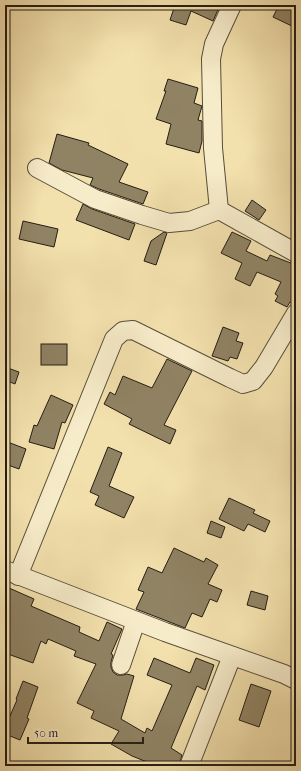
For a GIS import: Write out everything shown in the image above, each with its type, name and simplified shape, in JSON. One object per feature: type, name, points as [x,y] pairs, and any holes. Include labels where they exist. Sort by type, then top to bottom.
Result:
[{"type":"street","points":[[218,210],[213,148],[211,59],[214,44],[232,5]]},
{"type":"street","points":[[36,168],[95,199],[169,223],[190,221],[218,210],[296,252]]},
{"type":"street","points":[[296,313],[264,367],[253,380],[244,384],[132,330],[123,331],[114,339],[12,573],[136,622],[284,674],[296,680]]},
{"type":"street","points":[[121,664],[136,622]]},
{"type":"street","points":[[189,766],[232,656]]},
{"type":"building","points":[[175,5],[220,5],[213,21],[191,11],[186,25],[170,20]]},
{"type":"building","points":[[279,5],[296,5],[296,28],[273,17]]},
{"type":"building","points":[[168,79],[198,88],[194,103],[202,106],[198,120],[202,121],[202,141],[199,153],[166,144],[171,124],[156,119],[166,91],[164,91]]},
{"type":"building","points":[[57,134],[89,143],[88,145],[128,164],[119,182],[148,192],[143,204],[90,185],[93,178],[62,170],[49,163]]},
{"type":"building","points":[[252,200],[266,210],[259,220],[245,211]]},
{"type":"building","points":[[83,204],[92,209],[135,224],[129,240],[76,220]]},
{"type":"building","points":[[23,221],[58,229],[54,247],[19,239]]},
{"type":"building","points":[[164,232],[167,233],[156,265],[144,261],[151,241]]},
{"type":"building","points":[[232,232],[251,241],[246,251],[267,261],[270,255],[296,265],[296,303],[290,302],[287,307],[275,301],[278,296],[275,294],[281,282],[257,272],[250,286],[235,279],[242,263],[221,253]]},
{"type":"building","points":[[223,327],[239,333],[236,341],[243,343],[237,359],[230,357],[228,361],[212,356]]},
{"type":"building","points":[[41,344],[67,344],[67,365],[41,365]]},
{"type":"building","points":[[167,359],[192,371],[164,425],[176,430],[170,444],[129,424],[132,419],[104,404],[110,392],[115,395],[123,376],[152,388]]},
{"type":"building","points":[[5,367],[19,372],[15,384],[5,380]]},
{"type":"building","points":[[51,395],[73,405],[65,423],[62,422],[54,449],[29,442],[34,425],[37,426]]},
{"type":"building","points":[[5,441],[26,449],[19,469],[5,464]]},
{"type":"building","points":[[108,447],[122,453],[109,486],[134,497],[124,518],[95,505],[99,496],[90,492]]},
{"type":"building","points":[[229,498],[255,510],[253,513],[270,521],[265,532],[248,524],[244,531],[219,519]]},
{"type":"building","points":[[211,521],[225,527],[221,538],[207,533]]},
{"type":"building","points":[[174,548],[204,562],[206,558],[218,565],[208,584],[222,590],[217,602],[210,599],[202,617],[192,613],[185,628],[136,609],[144,592],[138,590],[148,567],[162,573]]},
{"type":"building","points":[[9,588],[34,599],[31,606],[80,627],[79,632],[99,641],[107,622],[122,629],[111,654],[113,655],[111,667],[113,672],[117,675],[127,674],[134,676],[121,719],[145,733],[147,728],[152,731],[172,685],[147,675],[154,658],[190,673],[196,658],[214,665],[205,690],[197,686],[171,748],[182,755],[179,766],[157,766],[132,756],[111,744],[119,731],[91,718],[94,711],[77,703],[96,664],[74,656],[76,651],[48,639],[46,644],[41,641],[33,663],[5,653],[5,596]]},
{"type":"building","points":[[251,591],[268,596],[265,610],[247,605]]},
{"type":"building","points":[[23,681],[38,687],[27,718],[29,719],[20,740],[5,734],[5,727],[17,700],[16,699]]},
{"type":"building","points":[[251,684],[271,691],[259,727],[239,720]]}]
